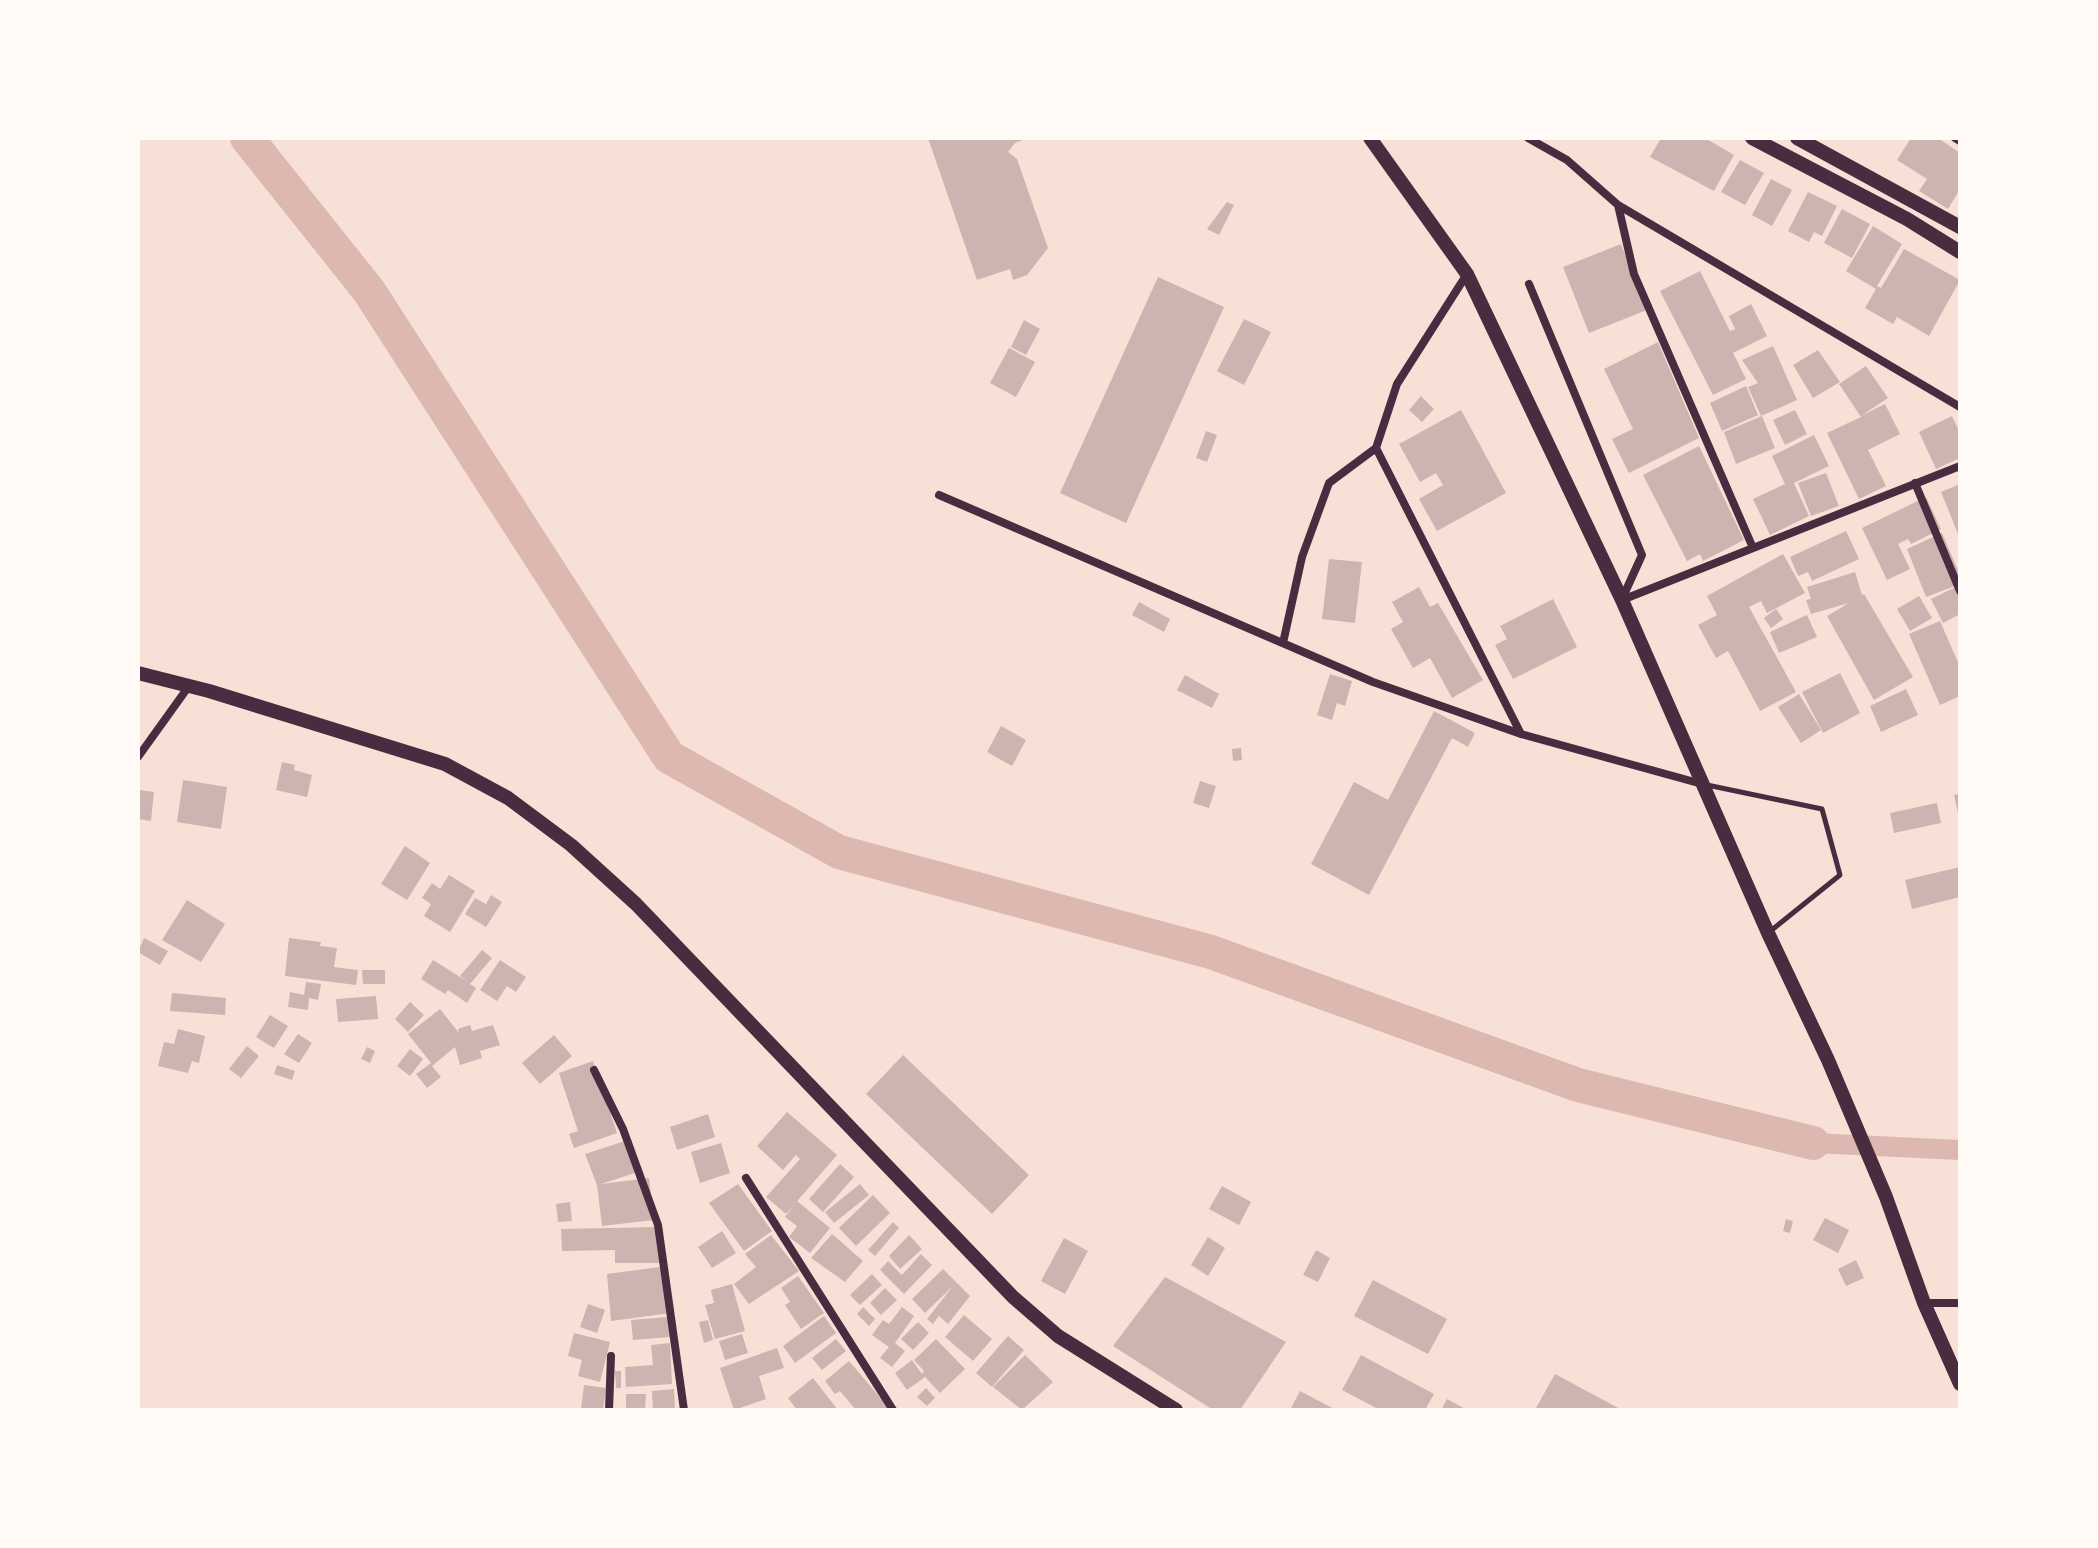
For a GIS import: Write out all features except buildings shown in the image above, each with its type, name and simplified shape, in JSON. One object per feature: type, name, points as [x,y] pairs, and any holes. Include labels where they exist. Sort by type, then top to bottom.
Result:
[{"type":"main road","points":[[1370,138],[1467,274],[1622,600],[1768,933],[1828,1060],[1886,1197],[1924,1303],[1960,1384]]},
{"type":"main road","points":[[1752,138],[1907,219],[1960,252]]},
{"type":"main road","points":[[1797,138],[1960,227]]},
{"type":"main road","points":[[138,673],[189,685],[445,764],[508,798],[571,845],[636,904],[1013,1297],[1058,1336],[1171,1409]]},
{"type":"street","points":[[1528,138],[1567,160],[1618,205],[1960,407]]},
{"type":"street","points":[[1618,205],[1634,274],[1753,548]]},
{"type":"street","points":[[1283,643],[1302,557],[1329,483],[1376,448],[1397,384],[1467,274]]},
{"type":"street","points":[[1529,284],[1642,555],[1622,600]]},
{"type":"street","points":[[1376,448],[1521,734]]},
{"type":"street","points":[[1622,600],[1960,466]]},
{"type":"street","points":[[1915,483],[1960,591]]},
{"type":"street","points":[[939,495],[1373,682],[1521,734],[1702,784]]},
{"type":"street","points":[[138,757],[142,747],[189,685]]},
{"type":"street","points":[[594,1070],[623,1129],[658,1225],[684,1410]]},
{"type":"street","points":[[746,1178],[893,1410]]},
{"type":"street","points":[[1924,1303],[1960,1303]]},
{"type":"street","points":[[609,1410],[611,1356]]},
{"type":"lane","points":[[1702,784],[1822,809],[1840,875],[1768,933]]},
{"type":"waterway","points":[[247,138],[369,291],[669,757],[839,852],[1211,952],[1578,1085],[1813,1143]]},
{"type":"waterway","points":[[1813,1143],[1960,1150]]}]
